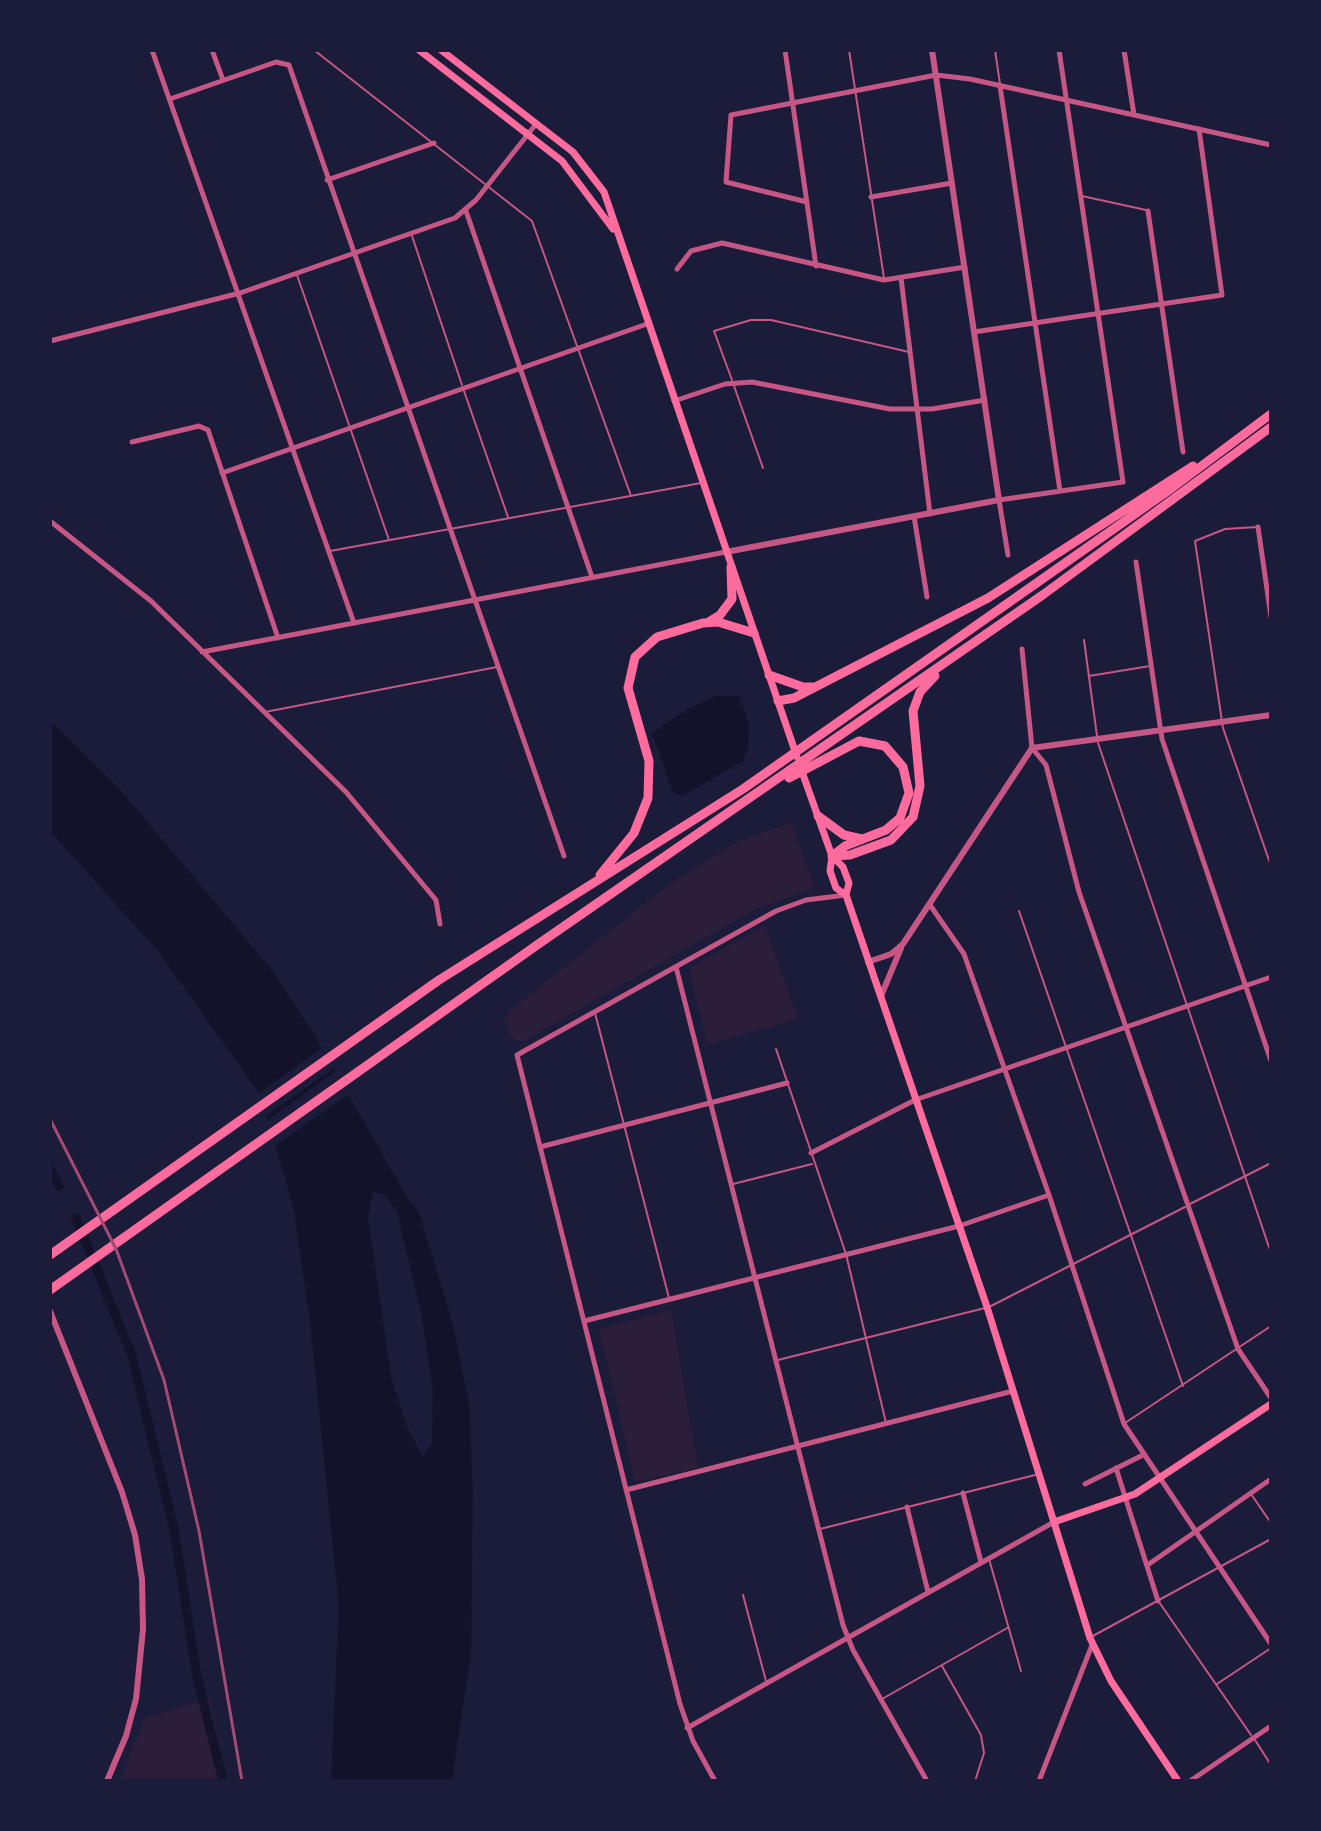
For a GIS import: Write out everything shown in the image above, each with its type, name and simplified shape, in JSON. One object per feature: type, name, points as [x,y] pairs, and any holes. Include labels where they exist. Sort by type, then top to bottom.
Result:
[{"type":"highway","points":[[50,1255],[411,999],[743,789],[1172,488],[1271,414]]},
{"type":"highway","points":[[832,856],[850,855],[884,843],[909,824],[920,794],[912,717],[920,692],[929,681],[1271,427]]},
{"type":"highway","points":[[778,701],[794,698],[988,598],[1250,429]]},
{"type":"highway","points":[[594,882],[634,833],[648,798],[649,761],[628,688],[632,664],[640,651],[657,637],[720,615],[732,599],[731,567]]},
{"type":"highway","points":[[50,1290],[428,1022],[1044,594]]},
{"type":"highway","points":[[703,623],[724,624],[754,633]]},
{"type":"highway","points":[[769,675],[803,687],[816,686]]},
{"type":"highway","points":[[740,805],[852,742],[872,741],[890,750],[900,760],[909,793],[904,812],[896,823],[832,856]]},
{"type":"highway","points":[[818,816],[844,835],[865,838]]},
{"type":"main road","points":[[419,50],[575,174],[614,230]]},
{"type":"main road","points":[[441,50],[573,152],[596,179],[610,206],[614,230],[832,856],[833,880],[836,888],[846,895]]},
{"type":"main road","points":[[832,856],[843,867],[849,883],[846,895],[987,1307],[1091,1641],[1111,1681],[1178,1781]]},
{"type":"main road","points":[[1054,1522],[1126,1499],[1160,1479],[1271,1401]]},
{"type":"street","points":[[152,50],[354,623]]},
{"type":"street","points":[[212,50],[223,80]]},
{"type":"street","points":[[785,50],[816,266]]},
{"type":"street","points":[[932,50],[1008,555]]},
{"type":"street","points":[[202,652],[999,500],[1123,482],[1059,50]]},
{"type":"street","points":[[1124,50],[1134,115]]},
{"type":"street","points":[[170,99],[286,61],[564,856]]},
{"type":"street","points":[[807,202],[726,182],[731,115],[936,75],[1271,145]]},
{"type":"street","points":[[1000,86],[1060,491]]},
{"type":"street","points":[[50,341],[240,293],[411,235],[466,211],[536,124]]},
{"type":"street","points":[[974,332],[1222,295],[1199,129]]},
{"type":"street","points":[[327,180],[434,143]]},
{"type":"street","points":[[871,197],[952,183]]},
{"type":"street","points":[[466,211],[593,578]]},
{"type":"street","points":[[1148,211],[1183,452]]},
{"type":"street","points":[[677,269],[691,251],[722,243],[884,280],[965,267]]},
{"type":"street","points":[[901,278],[930,514]]},
{"type":"street","points":[[222,473],[647,324]]},
{"type":"street","points":[[673,401],[733,383],[756,382],[867,406],[915,410],[985,400]]},
{"type":"street","points":[[132,442],[199,426],[208,430],[278,638]]},
{"type":"street","points":[[914,516],[927,597]]},
{"type":"street","points":[[50,521],[151,601],[358,804],[436,900],[440,924]]},
{"type":"street","points":[[1258,527],[1271,617]]},
{"type":"street","points":[[1136,562],[1161,731],[1271,1061]]},
{"type":"street","points":[[1022,649],[1032,748],[1046,765],[1079,892],[1238,1349],[1271,1401]]},
{"type":"street","points":[[1032,748],[1271,715]]},
{"type":"street","points":[[881,1000],[882,987],[903,944],[1032,748]]},
{"type":"street","points":[[715,1781],[687,1728],[517,1055],[776,911],[806,900],[846,895]]},
{"type":"street","points":[[930,905],[964,954],[1073,1265],[1124,1424],[1271,1646]]},
{"type":"street","points":[[868,962],[891,954],[903,944]]},
{"type":"street","points":[[676,967],[847,1637],[927,1781]]},
{"type":"street","points":[[811,1153],[915,1100],[1271,977]]},
{"type":"street","points":[[540,1147],[787,1083]]},
{"type":"street","points":[[584,1321],[959,1226],[1049,1195]]},
{"type":"street","points":[[50,1311],[122,1492],[135,1535],[142,1579],[143,1629],[136,1699],[126,1736],[107,1781]]},
{"type":"street","points":[[626,1490],[1014,1391]]},
{"type":"street","points":[[1085,1484],[1143,1455]]},
{"type":"street","points":[[1116,1468],[1149,1564],[1158,1601]]},
{"type":"street","points":[[1149,1564],[1271,1479]]},
{"type":"street","points":[[963,1493],[981,1562]]},
{"type":"street","points":[[907,1507],[928,1592]]},
{"type":"street","points":[[687,1728],[1054,1522]]},
{"type":"street","points":[[1039,1781],[1091,1641]]},
{"type":"street","points":[[1190,1781],[1271,1726]]},
{"type":"lane","points":[[314,50],[488,185],[535,226],[631,496]]},
{"type":"lane","points":[[849,50],[884,280]]},
{"type":"lane","points":[[995,50],[1000,86]]},
{"type":"lane","points":[[1081,195],[1148,211]]},
{"type":"lane","points":[[411,235],[509,518]]},
{"type":"lane","points":[[296,273],[389,540]]},
{"type":"lane","points":[[763,468],[714,331],[751,320],[771,320],[910,352]]},
{"type":"lane","points":[[329,552],[702,483]]},
{"type":"lane","points":[[1258,527],[1225,529],[1195,541],[1222,722],[1271,866]]},
{"type":"lane","points":[[1084,640],[1098,741],[1185,1007],[1271,1253]]},
{"type":"lane","points":[[1089,676],[1151,666]]},
{"type":"lane","points":[[263,712],[497,667]]},
{"type":"lane","points":[[1019,911],[1183,1386]]},
{"type":"lane","points":[[595,1012],[669,1299]]},
{"type":"lane","points":[[776,1049],[846,1254],[886,1423]]},
{"type":"lane","points":[[732,1184],[814,1163]]},
{"type":"lane","points":[[777,1361],[987,1307],[1271,1163]]},
{"type":"lane","points":[[1124,1424],[1271,1326]]},
{"type":"lane","points":[[819,1530],[1039,1474]]},
{"type":"lane","points":[[1251,1493],[1271,1523]]},
{"type":"lane","points":[[1091,1641],[1271,1539]]},
{"type":"lane","points":[[988,1557],[1021,1671]]},
{"type":"lane","points":[[743,1595],[766,1682]]},
{"type":"lane","points":[[1158,1601],[1271,1765]]},
{"type":"lane","points":[[881,1699],[1009,1627]]},
{"type":"lane","points":[[1216,1685],[1271,1646]]},
{"type":"lane","points":[[942,1665],[981,1735],[984,1753],[975,1781]]},
{"type":"shaded area","points":[[716,696],[739,696],[749,723],[748,748],[743,761],[682,796],[673,792],[652,733],[688,709]]},
{"type":"shaded area","points":[[50,721],[122,792],[271,969],[316,1038],[408,1199],[418,1210],[452,1321],[469,1404],[473,1492],[471,1651],[452,1781],[331,1781],[339,1606],[310,1321],[293,1205],[260,1094],[158,951],[50,831]],"holes":[[[373,1192],[384,1194],[397,1211],[422,1317],[433,1393],[432,1443],[423,1457],[407,1427],[391,1377],[368,1217]]]},
{"type":"shaded area","points":[[791,822],[815,888],[758,908],[522,1042],[511,1038],[504,1021],[510,1010],[671,883],[737,842]]},
{"type":"shaded area","points":[[765,925],[798,1019],[707,1045],[689,968]]},
{"type":"shaded area","points":[[671,1310],[698,1468],[635,1482],[599,1329]]},
{"type":"shaded area","points":[[210,1698],[226,1781],[120,1781],[144,1719]]},
{"type":"pier","points":[[325,1046],[337,1066],[263,1118],[256,1095]]},
{"type":"pier","points":[[339,1069],[352,1092],[272,1148],[265,1122]]},
{"type":"waterway","points":[[50,1169],[59,1186]]},
{"type":"waterway","points":[[76,1218],[132,1356],[174,1529],[197,1677],[223,1781]]},
{"type":"railway","points":[[50,1119],[116,1249],[164,1380],[199,1531],[242,1781]]}]
